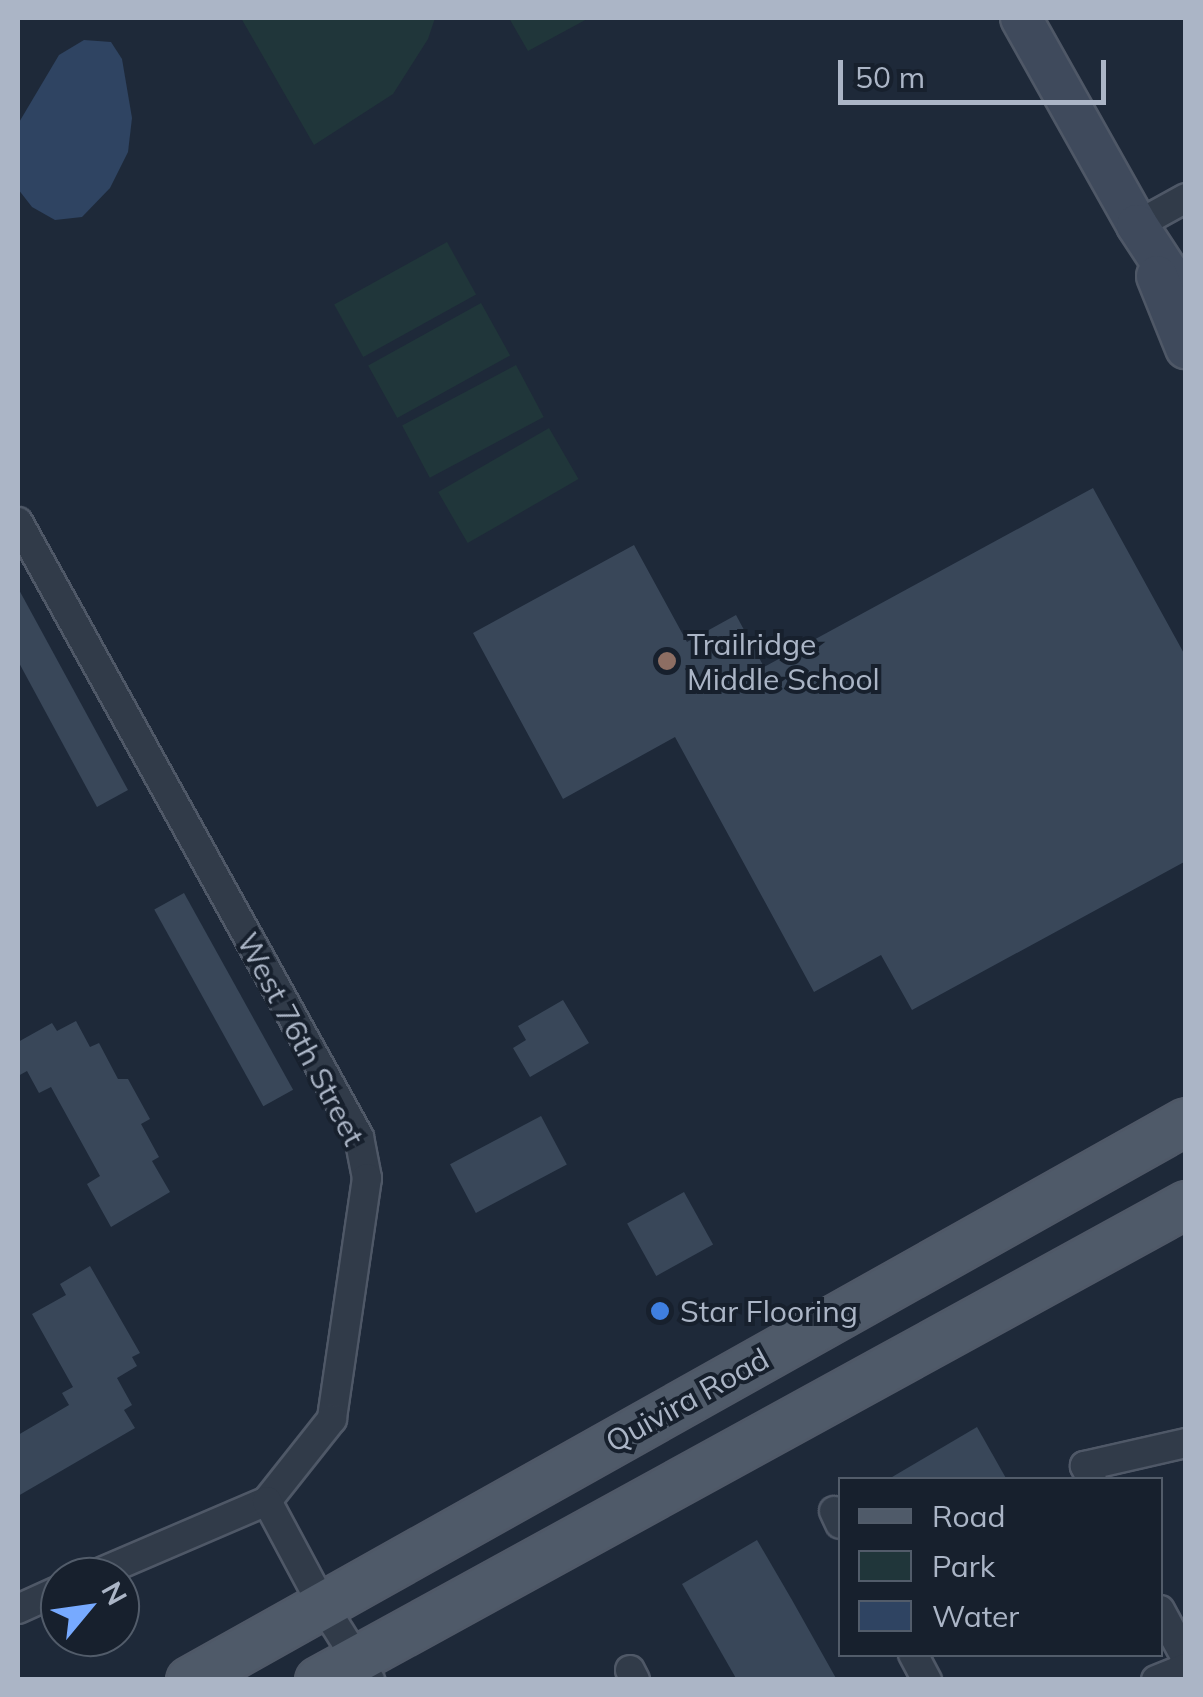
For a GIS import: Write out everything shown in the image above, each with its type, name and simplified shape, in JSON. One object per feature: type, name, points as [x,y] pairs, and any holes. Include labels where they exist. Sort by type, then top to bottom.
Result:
[{"type":"main road","points":[[1021,18],[1137,226],[1186,300]]},
{"type":"main road","points":[[1137,226],[1186,348]]},
{"type":"main road","name":"Quivira Road","points":[[189,1680],[1186,1121]]},
{"type":"main road","points":[[318,1680],[363,1668],[1186,1204]]},
{"type":"street","points":[[1137,226],[1186,198]]},
{"type":"street","name":"West 76th Street","points":[[18,522],[359,1137],[367,1178],[332,1419],[267,1501]]},
{"type":"street","points":[[1090,1477],[1085,1466],[1186,1443]]},
{"type":"street","points":[[137,1557],[267,1501],[322,1604],[363,1668]]},
{"type":"street","points":[[1163,1621],[1176,1671]]},
{"type":"street","points":[[915,1657],[927,1680]]},
{"type":"green space","points":[[241,18],[435,18],[428,39],[393,94],[314,145]]},
{"type":"green space","points":[[509,18],[589,18],[528,51]]},
{"type":"green space","points":[[447,242],[476,294],[363,357],[334,305]]},
{"type":"green space","points":[[481,303],[510,355],[397,418],[368,366]]},
{"type":"green space","points":[[516,365],[544,417],[430,478],[402,426]]},
{"type":"green space","points":[[549,428],[578,479],[468,543],[438,492]]},
{"type":"water","points":[[84,40],[111,42],[122,59],[132,118],[128,152],[110,188],[82,217],[55,220],[32,207],[18,189],[18,124],[59,55]]},
{"type":"building","points":[[1093,488],[1186,657],[1186,861],[912,1010],[881,955],[814,992],[675,737],[563,799],[473,633],[634,545],[687,642],[736,615],[764,667]]},
{"type":"building","points":[[18,588],[128,790],[97,807],[18,661]]},
{"type":"building","points":[[184,893],[293,1090],[263,1106],[154,909]]},
{"type":"building","points":[[563,1000],[589,1043],[530,1077],[513,1048],[526,1040],[518,1026]]},
{"type":"building","points":[[76,1021],[90,1047],[99,1043],[118,1079],[128,1079],[150,1119],[141,1124],[159,1157],[152,1161],[170,1192],[111,1227],[87,1184],[100,1176],[51,1087],[39,1093],[27,1071],[18,1076],[18,1042],[52,1023],[57,1031]]},
{"type":"building","points":[[541,1116],[567,1165],[476,1213],[450,1164]]},
{"type":"building","points":[[684,1192],[713,1244],[656,1276],[627,1224]]},
{"type":"building","points":[[90,1266],[140,1353],[132,1357],[137,1366],[117,1378],[132,1405],[124,1410],[135,1428],[18,1496],[18,1435],[69,1405],[62,1393],[73,1387],[32,1314],[66,1295],[60,1284]]},
{"type":"building","points":[[977,1427],[1005,1477],[892,1477]]},
{"type":"building","points":[[757,1540],[837,1680],[737,1680],[682,1584]]},
{"type":"place","name":"Trailridge Middle School","points":[[667,661]]},
{"type":"place","name":"Star Flooring","points":[[660,1311]]}]
